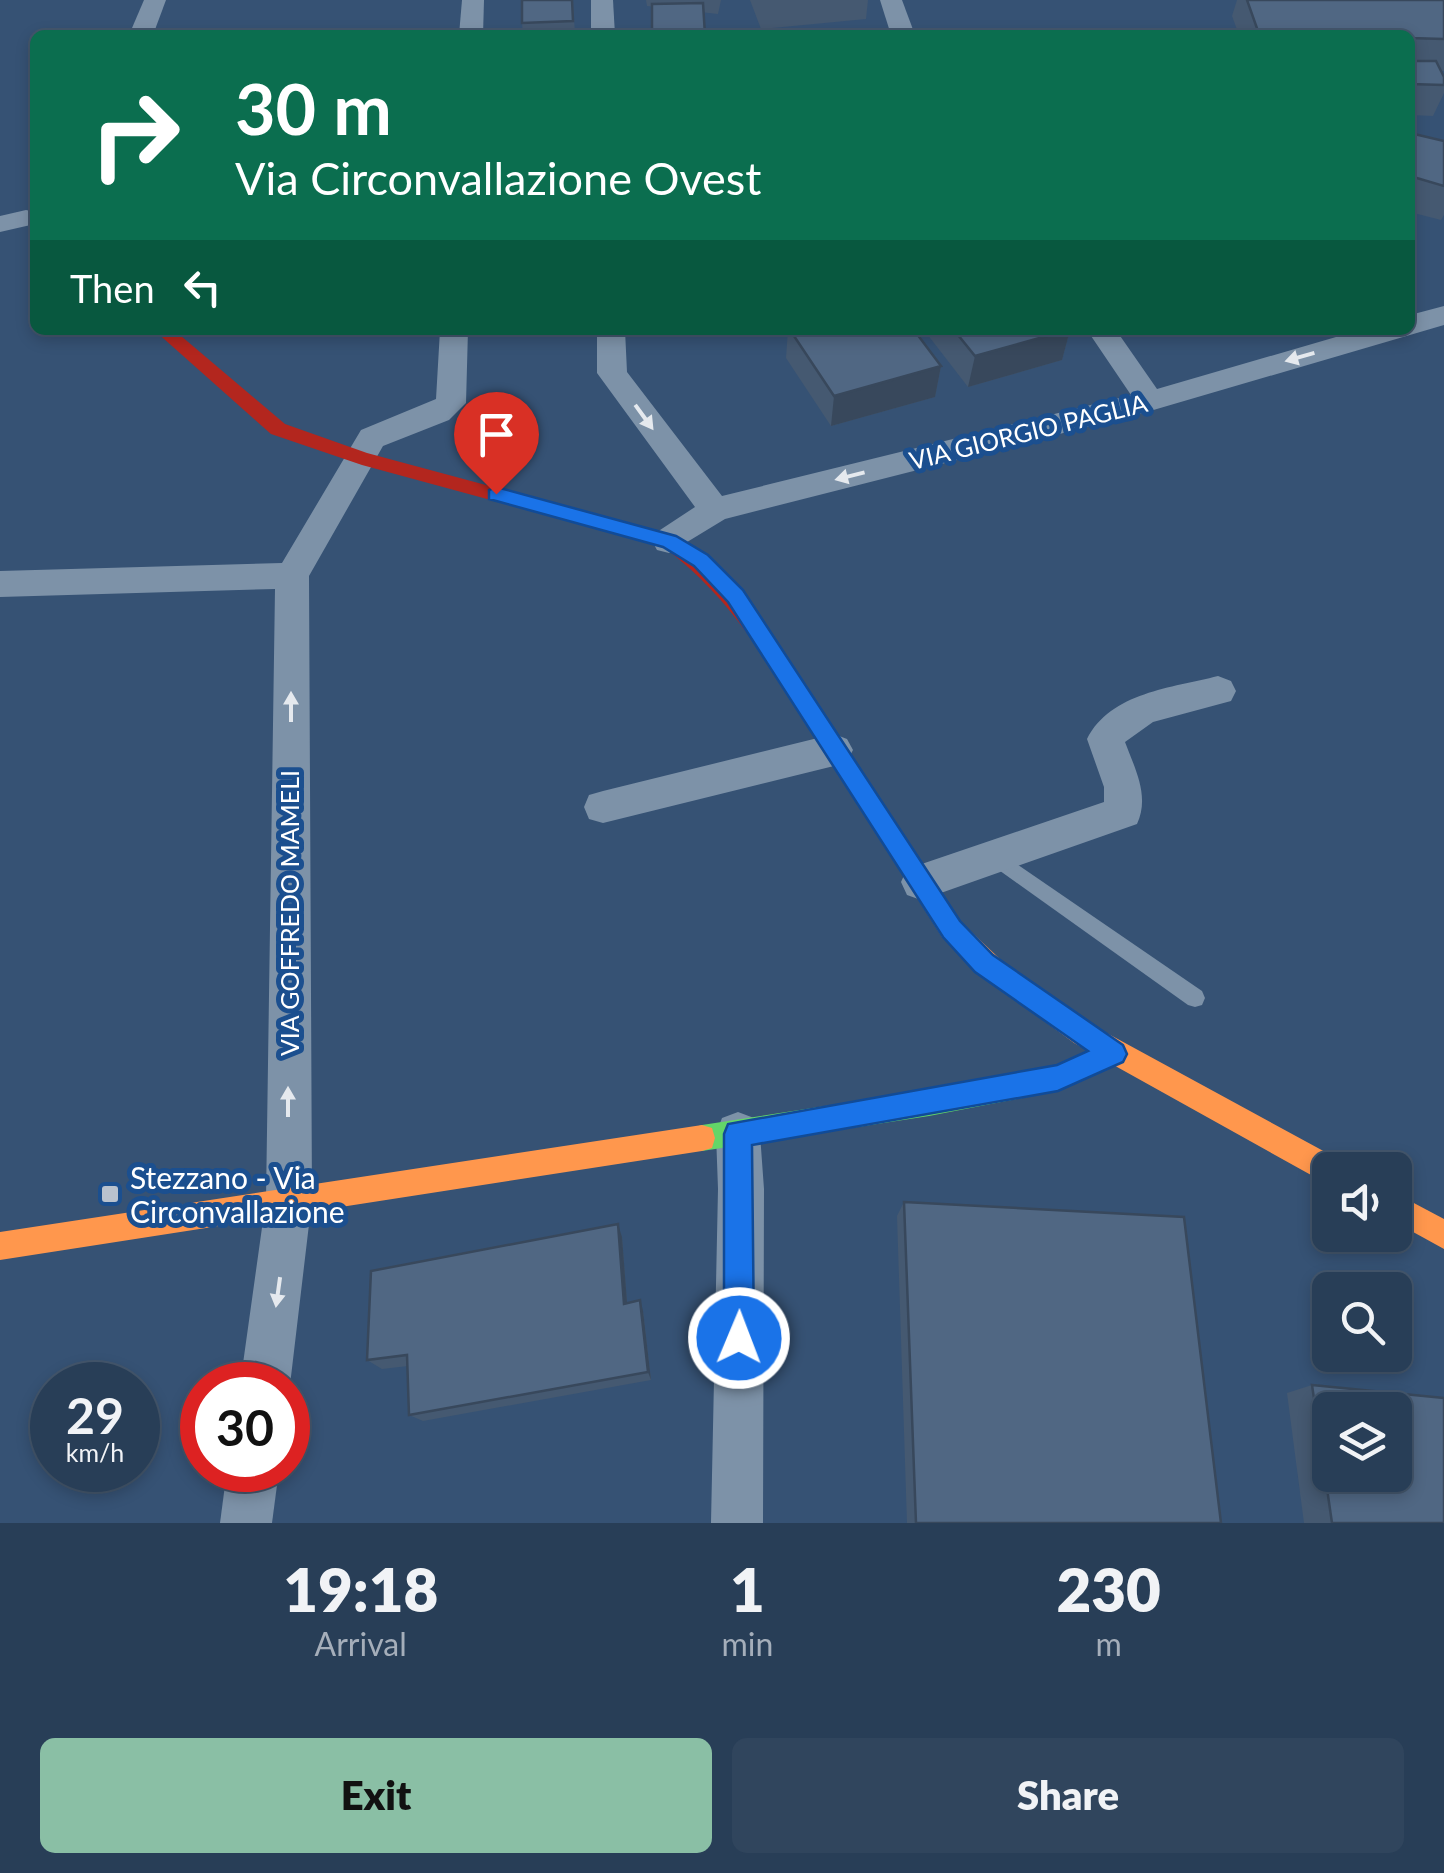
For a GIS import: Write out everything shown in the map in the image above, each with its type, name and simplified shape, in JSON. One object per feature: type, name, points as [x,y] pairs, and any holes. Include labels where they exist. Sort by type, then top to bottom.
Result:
[{"type":"street","points":[[143,30],[155,0]]},
{"type":"street","points":[[471,30],[473,0]]},
{"type":"street","points":[[602,0],[603,30]]},
{"type":"street","points":[[891,0],[901,30]]},
{"type":"street","points":[[1415,324],[1444,315]]},
{"type":"street","points":[[169,335],[278,429],[362,458],[669,541],[701,561],[735,596],[952,929],[984,964],[1114,1054],[1312,1160]]},
{"type":"street","points":[[0,584],[292,576],[372,438],[438,413],[451,402],[454,335]]},
{"type":"street","points":[[611,335],[612,373],[715,510]]},
{"type":"street","points":[[1104,335],[1150,401]]},
{"type":"street","name":"VIA GIORGIO PAGLIA","points":[[669,541],[715,510],[1150,401],[1376,335]]},
{"type":"street","name":"VIA GOFFREDO MAMELI","points":[[268,1362],[289,1199],[292,576]]},
{"type":"street","points":[[921,882],[1123,812],[1123,787],[1106,739],[1111,730],[1124,718],[1218,692]]},
{"type":"street","points":[[603,807],[834,750]]},
{"type":"street","points":[[0,1246],[289,1199],[738,1134],[1058,1078],[1114,1054]]},
{"type":"street","points":[[736,1523],[741,1189],[738,1134]]},
{"type":"street","points":[[1412,1217],[1444,1235]]},
{"type":"street","points":[[246,1523],[250,1492]]},
{"type":"lane","points":[[994,856],[1195,998]]},
{"type":"building","points":[[522,0],[572,0],[573,21],[522,23]]},
{"type":"building","points":[[1247,0],[1444,0],[1444,39],[1415,38],[1415,30],[1258,30]]},
{"type":"building","points":[[703,3],[705,30],[652,30],[652,4]]},
{"type":"building","points":[[1415,61],[1436,61],[1444,85],[1415,84]]},
{"type":"building","points":[[1415,134],[1444,141],[1444,186],[1415,177]]},
{"type":"building","points":[[793,335],[918,335],[941,366],[834,396]]},
{"type":"building","points":[[958,335],[1050,335],[975,356]]},
{"type":"building","points":[[904,1202],[1184,1217],[1221,1523],[916,1523]]},
{"type":"building","points":[[618,1224],[624,1304],[640,1300],[648,1372],[409,1415],[407,1355],[367,1360],[371,1271]]},
{"type":"building","points":[[1312,1385],[1383,1392],[1313,1392]]},
{"type":"building","points":[[1412,1395],[1444,1398],[1444,1523],[1332,1523],[1328,1492],[1412,1492]]},
{"type":"traffic: fast","points":[[702,1138],[929,1103],[1058,1078],[1113,1053]]},
{"type":"traffic: slow","points":[[821,728],[951,929],[992,968],[1083,1034],[1312,1160]]},
{"type":"traffic: slow","points":[[0,1246],[702,1138]]},
{"type":"traffic: slow","points":[[1412,1217],[1444,1235]]},
{"type":"traffic: jam","points":[[169,335],[278,429],[362,458],[669,541],[716,579],[736,602],[821,728]]},
{"type":"place","name":"Stezzano - Via Circonvallazione","points":[[110,1194]]},
{"type":"route","points":[[496,494],[669,541],[701,561],[735,596],[952,929],[984,964],[1114,1054],[1058,1078],[738,1134],[739,1338]]}]
